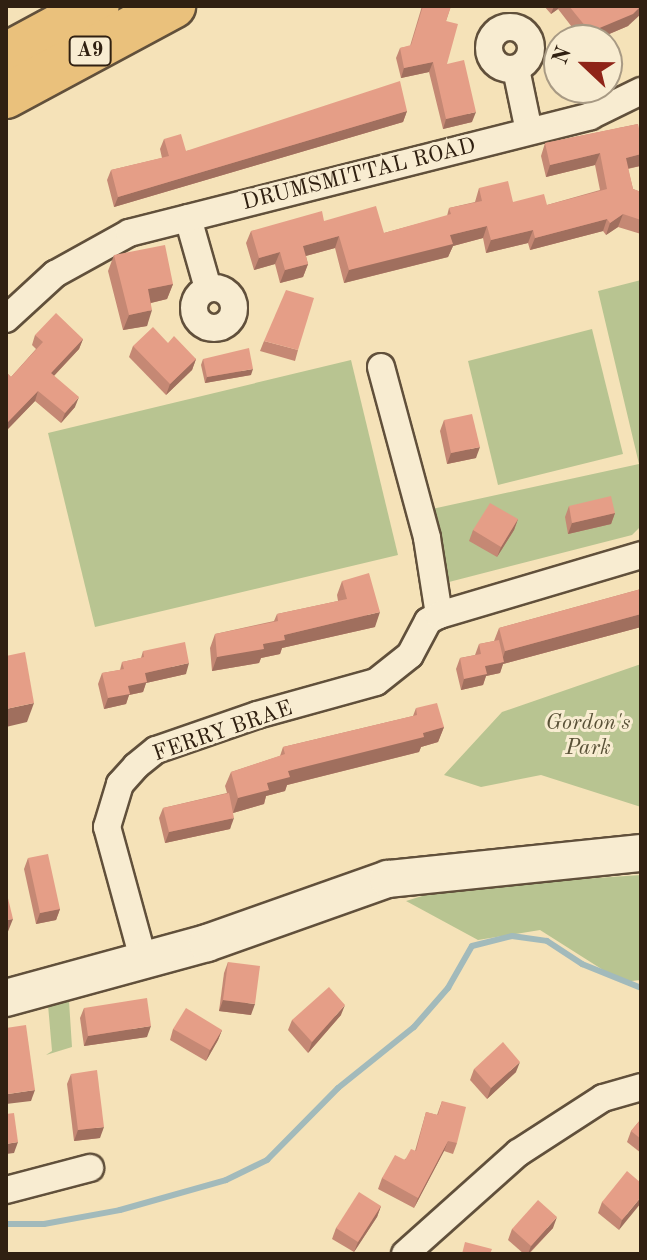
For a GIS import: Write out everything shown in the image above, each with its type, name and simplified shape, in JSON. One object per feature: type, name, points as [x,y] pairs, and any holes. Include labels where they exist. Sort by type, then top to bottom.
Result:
[{"type":"highway","name":"A9","points":[[6,55],[97,6]]},
{"type":"highway","name":"A9","points":[[6,96],[173,6]]},
{"type":"street","points":[[516,69],[529,131]]},
{"type":"street","name":"DRUMSMITTAL ROAD","points":[[6,319],[88,252],[129,233],[529,131],[639,97]]},
{"type":"street","points":[[188,218],[208,288]]},
{"type":"street","points":[[381,367],[427,538],[439,615],[641,555]]},
{"type":"street","name":"FERRY BRAE","points":[[144,962],[107,827],[120,784],[130,772],[156,750],[376,682],[410,655],[428,621],[439,615]]},
{"type":"street","points":[[6,998],[144,962],[388,879],[641,853]]},
{"type":"street","points":[[405,1254],[518,1153],[603,1098],[641,1087]]},
{"type":"street","points":[[6,1190],[90,1168]]},
{"type":"green space","points":[[641,280],[641,526],[632,535],[449,582],[432,509],[639,464],[598,291]]},
{"type":"green space","points":[[592,329],[623,454],[498,485],[468,361]]},
{"type":"green space","points":[[351,360],[398,555],[95,627],[48,433]]},
{"type":"green space","name":"Gordon's Park","points":[[641,664],[641,807],[541,775],[481,787],[444,775],[502,712]]},
{"type":"green space","points":[[641,875],[641,980],[622,982],[540,930],[478,940],[406,901],[448,888]]},
{"type":"green space","points":[[69,1001],[72,1047],[46,1055],[52,1051],[48,1005]]},
{"type":"building","points":[[423,6],[451,6],[446,21],[458,24],[447,64],[464,60],[476,112],[446,119],[433,62],[404,68],[400,48],[411,45]]},
{"type":"building","points":[[569,6],[641,6],[633,14],[609,24],[584,24]]},
{"type":"building","points":[[400,81],[407,111],[118,197],[111,170],[169,156],[164,139],[181,134],[186,151]]},
{"type":"building","points":[[638,124],[641,154],[626,158],[633,189],[641,192],[641,220],[623,214],[610,223],[607,219],[535,238],[533,230],[491,240],[487,226],[450,235],[453,244],[349,270],[339,236],[303,246],[308,264],[285,270],[280,252],[259,258],[251,231],[322,211],[324,221],[376,206],[384,233],[451,214],[449,208],[482,201],[479,188],[508,181],[513,202],[544,194],[547,205],[607,189],[600,153],[550,165],[545,143]]},
{"type":"building","points":[[165,245],[173,284],[148,289],[152,310],[129,315],[114,255]]},
{"type":"building","points":[[286,290],[314,298],[298,350],[264,341]]},
{"type":"building","points":[[56,313],[83,339],[51,373],[79,397],[65,413],[38,391],[6,424],[6,372],[11,377],[43,342],[35,335]]},
{"type":"building","points":[[153,327],[168,343],[174,336],[196,359],[170,384],[133,346]]},
{"type":"building","points":[[249,348],[253,369],[207,377],[203,359]]},
{"type":"building","points":[[472,414],[480,447],[451,453],[444,420]]},
{"type":"building","points":[[611,496],[615,513],[572,523],[569,506]]},
{"type":"building","points":[[490,503],[518,519],[501,547],[473,530]]},
{"type":"building","points":[[369,573],[380,612],[284,635],[285,640],[263,644],[264,649],[217,657],[215,634],[278,621],[277,614],[347,599],[342,581]]},
{"type":"building","points":[[641,589],[641,614],[505,651],[499,628]]},
{"type":"building","points":[[499,640],[504,662],[485,666],[487,674],[464,679],[460,658],[481,654],[479,644]]},
{"type":"building","points":[[185,642],[189,663],[145,673],[147,682],[128,686],[130,694],[108,698],[102,673],[124,669],[122,662],[144,657],[143,651]]},
{"type":"building","points":[[25,652],[34,703],[6,709],[6,656]]},
{"type":"building","points":[[437,703],[444,727],[423,733],[424,737],[288,771],[290,777],[267,783],[269,790],[238,798],[231,772],[285,754],[283,747],[417,715],[416,708]]},
{"type":"building","points":[[229,793],[234,818],[169,832],[163,808]]},
{"type":"building","points":[[48,854],[60,909],[40,913],[28,858]]},
{"type":"building","points":[[6,890],[13,919],[6,920]]},
{"type":"building","points":[[228,962],[260,966],[255,1004],[223,1000]]},
{"type":"building","points":[[329,987],[345,1005],[312,1042],[292,1020]]},
{"type":"building","points":[[147,998],[151,1026],[88,1036],[84,1008]]},
{"type":"building","points":[[186,1008],[222,1030],[210,1050],[173,1029]]},
{"type":"building","points":[[26,1025],[35,1090],[8,1094],[6,1028]]},
{"type":"building","points":[[503,1042],[520,1062],[491,1088],[474,1069]]},
{"type":"building","points":[[97,1070],[104,1127],[78,1130],[71,1074]]},
{"type":"building","points":[[442,1101],[466,1107],[457,1143],[448,1141],[418,1198],[382,1178],[395,1155],[405,1160],[411,1149],[416,1151],[426,1112],[438,1115]]},
{"type":"building","points":[[14,1113],[18,1142],[6,1144],[6,1114]]},
{"type":"building","points":[[641,1119],[641,1139],[631,1131]]},
{"type":"building","points":[[627,1171],[641,1183],[641,1197],[622,1220],[602,1202]]},
{"type":"building","points":[[359,1192],[381,1206],[358,1242],[336,1228]]},
{"type":"building","points":[[538,1200],[557,1217],[531,1246],[512,1229]]},
{"type":"building","points":[[465,1242],[492,1249],[490,1254],[462,1254]]},
{"type":"waterway","points":[[6,1224],[44,1224],[120,1210],[226,1180],[267,1160],[338,1088],[414,1027],[448,988],[472,946],[512,936],[547,941],[582,964],[641,988]]}]
